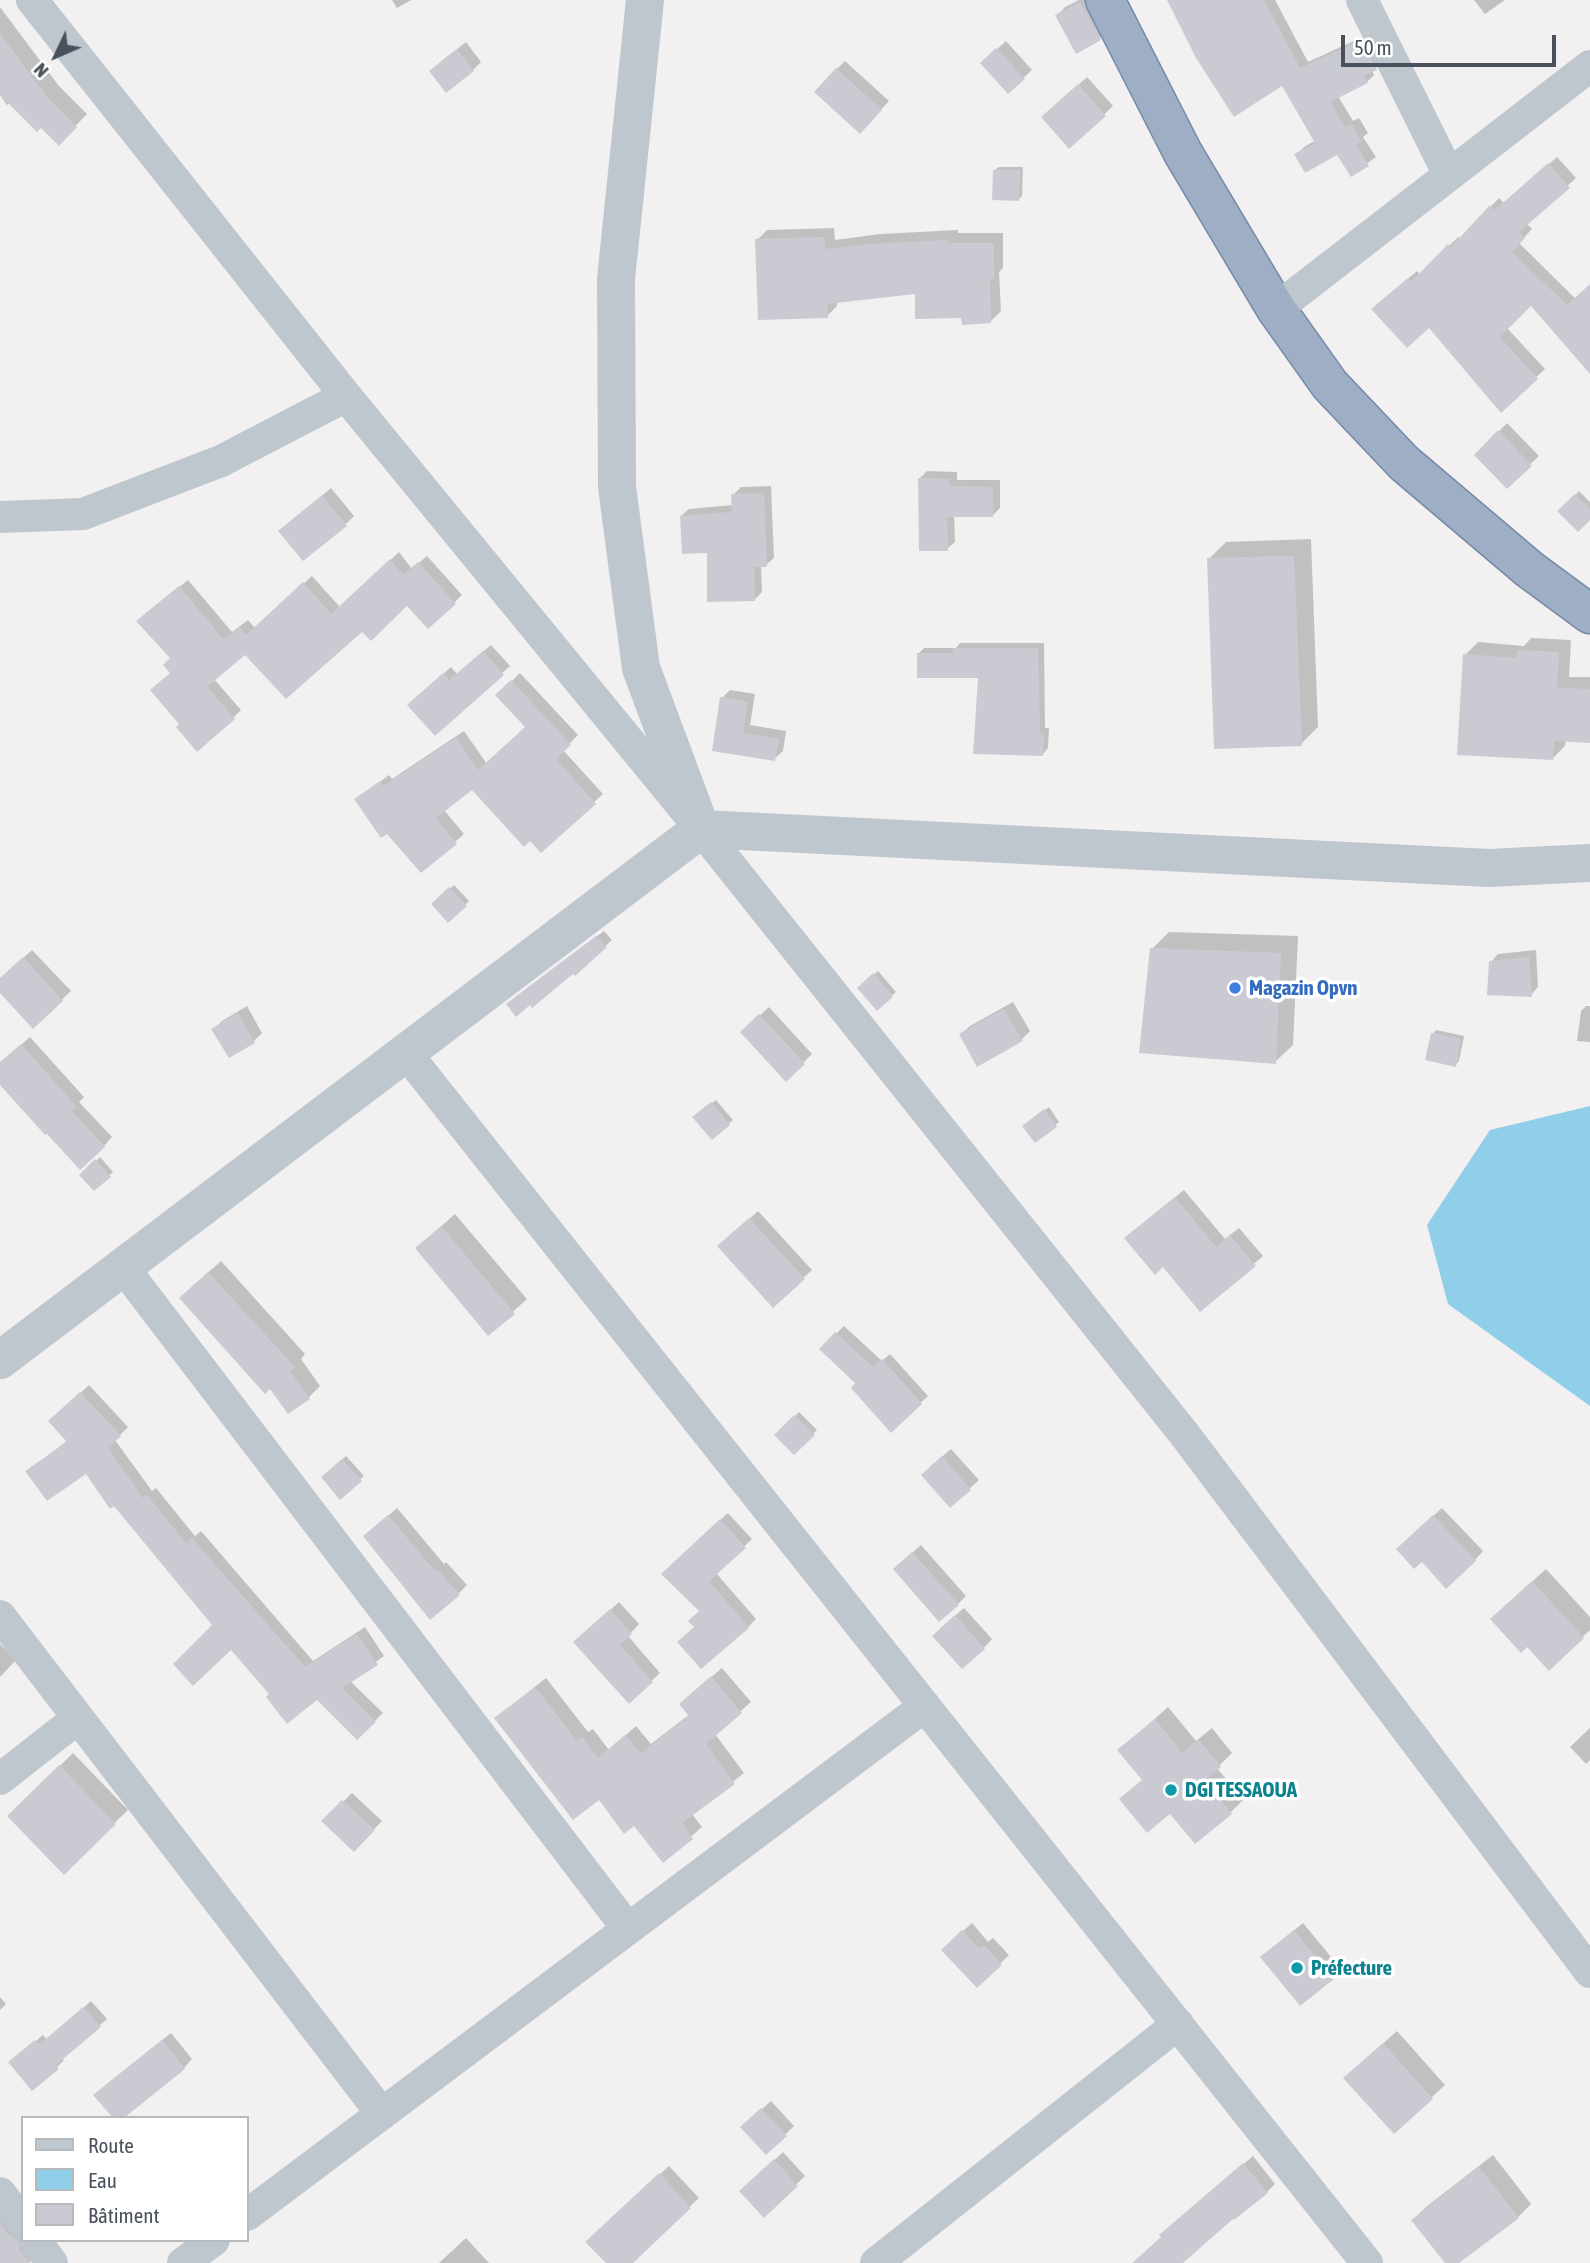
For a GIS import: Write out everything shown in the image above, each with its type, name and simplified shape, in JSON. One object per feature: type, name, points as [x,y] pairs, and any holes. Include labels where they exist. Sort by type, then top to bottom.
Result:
[{"type":"highway","points":[[1105,0],[1183,153],[1276,309],[1329,385],[1404,463],[1529,569],[1590,614]]},
{"type":"street","points":[[32,0],[346,396],[701,829],[1185,1435],[1590,1972]]},
{"type":"street","points":[[645,0],[616,279],[617,486],[641,668],[701,829]]},
{"type":"street","points":[[1362,0],[1449,175]]},
{"type":"street","points":[[1276,309],[1590,66]]},
{"type":"street","points":[[0,517],[83,514],[221,461],[346,396]]},
{"type":"street","points":[[0,1360],[701,829],[1489,868],[1590,863]]},
{"type":"street","points":[[406,1053],[1367,2263]]},
{"type":"street","points":[[123,1267],[628,1929]]},
{"type":"street","points":[[0,1616],[382,2114]]},
{"type":"street","points":[[248,2214],[925,1706]]},
{"type":"street","points":[[0,1779],[78,1718]]},
{"type":"street","points":[[876,2263],[1178,2024]]},
{"type":"street","points":[[0,2193],[21,2221]]},
{"type":"street","points":[[36,2242],[52,2263]]},
{"type":"street","points":[[183,2263],[211,2242]]},
{"type":"water","points":[[1590,1106],[1590,1406],[1448,1304],[1427,1225],[1490,1130]]},
{"type":"building","points":[[1167,0],[1264,0],[1300,68],[1361,40],[1377,70],[1364,76],[1368,83],[1330,102],[1345,127],[1352,124],[1361,142],[1356,145],[1369,166],[1351,177],[1337,155],[1305,173],[1294,154],[1315,143],[1282,86],[1234,117],[1196,58]]},
{"type":"building","points":[[1080,2],[1101,40],[1076,54],[1055,15]]},
{"type":"building","points":[[0,34],[47,97],[77,127],[59,146],[41,128],[37,132],[0,95]]},
{"type":"building","points":[[996,48],[1025,79],[1008,94],[980,63]]},
{"type":"building","points":[[457,49],[474,71],[446,93],[429,71]]},
{"type":"building","points":[[836,68],[882,110],[860,134],[814,92]]},
{"type":"building","points":[[1078,84],[1106,116],[1069,149],[1041,117]]},
{"type":"building","points":[[1548,163],[1570,188],[1519,232],[1525,238],[1512,252],[1567,305],[1590,284],[1590,374],[1531,306],[1500,337],[1538,379],[1501,413],[1429,328],[1407,348],[1371,309],[1408,278],[1411,282],[1448,244],[1451,247],[1490,205],[1495,210]]},
{"type":"building","points":[[993,170],[1020,170],[1019,201],[992,200]]},
{"type":"building","points":[[825,237],[825,249],[948,240],[948,243],[994,243],[994,279],[990,279],[991,323],[962,325],[961,318],[915,319],[915,294],[827,304],[828,318],[758,320],[755,239]]},
{"type":"building","points":[[1498,430],[1532,466],[1507,489],[1474,455]]},
{"type":"building","points":[[918,478],[950,479],[950,486],[993,487],[993,517],[947,517],[948,551],[919,551]]},
{"type":"building","points":[[764,493],[767,567],[754,567],[755,601],[707,602],[707,553],[682,554],[680,516],[732,512],[731,494]]},
{"type":"building","points":[[1575,494],[1590,509],[1590,520],[1578,532],[1557,511]]},
{"type":"building","points":[[322,495],[347,526],[303,561],[278,531]]},
{"type":"building","points":[[1294,556],[1302,746],[1214,749],[1207,558]]},
{"type":"building","points":[[390,559],[403,575],[418,562],[456,604],[428,629],[407,606],[371,641],[362,632],[286,699],[245,655],[207,687],[235,719],[197,752],[176,727],[179,724],[150,690],[170,673],[163,665],[170,658],[136,621],[179,586],[223,639],[240,627],[246,635],[303,582],[331,614]]},
{"type":"building","points":[[953,648],[1038,648],[1043,756],[973,754],[978,678],[917,678],[917,653],[953,653]]},
{"type":"building","points":[[1517,650],[1559,652],[1557,688],[1590,689],[1590,743],[1554,741],[1553,760],[1457,755],[1463,654],[1517,658]]},
{"type":"building","points":[[483,651],[504,675],[435,736],[407,705],[443,673],[449,680]]},
{"type":"building","points":[[511,680],[571,745],[556,759],[596,804],[541,853],[530,841],[524,847],[472,790],[436,818],[457,844],[421,873],[387,834],[381,838],[354,799],[380,781],[383,786],[456,738],[478,770],[525,727],[495,695]]},
{"type":"building","points":[[720,697],[748,702],[743,733],[779,739],[775,761],[712,751]]},
{"type":"building","points":[[449,887],[467,906],[448,923],[431,904]]},
{"type":"building","points":[[596,936],[607,947],[575,976],[573,974],[532,1008],[530,1005],[516,1017],[506,1004]]},
{"type":"building","points":[[1150,948],[1281,953],[1276,1064],[1139,1053]]},
{"type":"building","points":[[23,957],[63,1001],[33,1029],[0,993],[0,978]]},
{"type":"building","points":[[1529,957],[1532,997],[1487,995],[1489,961]]},
{"type":"building","points":[[873,973],[893,997],[877,1011],[857,988]]},
{"type":"building","points":[[1004,1009],[1023,1041],[977,1067],[959,1034]]},
{"type":"building","points":[[238,1013],[255,1043],[229,1058],[211,1029]]},
{"type":"building","points":[[759,1014],[805,1064],[786,1082],[740,1032]]},
{"type":"building","points":[[1431,1033],[1461,1039],[1456,1067],[1425,1060]]},
{"type":"building","points":[[21,1044],[77,1107],[72,1111],[105,1147],[80,1170],[0,1085],[0,1062]]},
{"type":"building","points":[[711,1102],[730,1125],[712,1140],[692,1117]]},
{"type":"building","points":[[1044,1109],[1057,1127],[1035,1143],[1022,1126]]},
{"type":"building","points":[[95,1159],[111,1177],[94,1191],[79,1175]]},
{"type":"building","points":[[1175,1197],[1216,1247],[1230,1235],[1256,1266],[1200,1312],[1163,1267],[1155,1275],[1124,1238]]},
{"type":"building","points":[[749,1218],[805,1279],[773,1308],[717,1246]]},
{"type":"building","points":[[441,1226],[515,1314],[488,1336],[415,1248]]},
{"type":"building","points":[[208,1272],[295,1367],[290,1371],[310,1399],[288,1414],[270,1389],[265,1394],[179,1298]]},
{"type":"building","points":[[835,1332],[873,1367],[882,1359],[922,1404],[891,1433],[851,1388],[855,1383],[819,1349]]},
{"type":"building","points":[[80,1392],[121,1436],[108,1448],[143,1498],[147,1495],[186,1543],[192,1538],[305,1667],[357,1634],[378,1665],[342,1688],[376,1722],[357,1740],[317,1700],[287,1724],[266,1697],[269,1694],[231,1650],[193,1686],[173,1664],[212,1625],[114,1506],[110,1509],[86,1474],[47,1501],[25,1471],[67,1442],[48,1421]]},
{"type":"building","points":[[794,1415],[815,1435],[794,1455],[774,1435]]},
{"type":"building","points":[[942,1456],[971,1490],[950,1508],[921,1475]]},
{"type":"building","points":[[342,1459],[362,1481],[340,1500],[321,1477]]},
{"type":"building","points":[[388,1515],[435,1571],[437,1569],[460,1595],[430,1620],[363,1536]]},
{"type":"building","points":[[1433,1515],[1476,1561],[1446,1589],[1422,1562],[1414,1569],[1396,1549]]},
{"type":"building","points":[[720,1519],[746,1548],[709,1581],[749,1628],[701,1669],[677,1642],[694,1627],[688,1621],[699,1611],[661,1574]]},
{"type":"building","points":[[912,1552],[959,1605],[939,1622],[893,1569]]},
{"type":"building","points":[[1532,1581],[1584,1638],[1549,1671],[1527,1647],[1521,1653],[1490,1619]]},
{"type":"building","points":[[610,1609],[632,1634],[620,1645],[653,1682],[629,1704],[573,1642]]},
{"type":"building","points":[[955,1615],[985,1649],[962,1669],[932,1636]]},
{"type":"building","points":[[711,1676],[742,1713],[706,1744],[735,1784],[682,1823],[693,1839],[663,1863],[634,1826],[624,1834],[599,1800],[573,1820],[494,1718],[535,1687],[577,1741],[582,1737],[598,1758],[625,1735],[641,1753],[689,1716],[679,1704]]},
{"type":"building","name":"DGI TESSAOUA","points":[[1155,1719],[1182,1753],[1198,1739],[1221,1767],[1204,1781],[1232,1814],[1195,1844],[1170,1814],[1147,1833],[1119,1799],[1142,1780],[1117,1750]]},
{"type":"building","points":[[59,1765],[116,1824],[64,1875],[7,1816]]},
{"type":"building","points":[[342,1800],[375,1830],[354,1852],[321,1821]]},
{"type":"building","points":[[962,1930],[979,1949],[984,1945],[1002,1965],[977,1988],[941,1950]]},
{"type":"building","name":"Préfecture","points":[[1294,1930],[1334,1979],[1300,2006],[1260,1957]]},
{"type":"building","points":[[83,2007],[101,2027],[56,2065],[59,2069],[32,2091],[8,2062],[35,2040],[39,2045]]},
{"type":"building","points":[[162,2040],[185,2069],[126,2116],[111,2116],[93,2095]]},
{"type":"building","points":[[1383,2043],[1433,2099],[1394,2134],[1343,2078]]},
{"type":"building","points":[[761,2108],[787,2136],[766,2155],[740,2127]]},
{"type":"building","points":[[774,2159],[798,2186],[764,2218],[739,2191]]},
{"type":"building","points":[[1243,2163],[1268,2193],[1233,2219],[1183,2263],[1132,2263],[1161,2237],[1159,2235]]},
{"type":"building","points":[[1479,2167],[1519,2218],[1459,2263],[1445,2263],[1411,2220]]},
{"type":"building","points":[[659,2173],[691,2208],[633,2263],[606,2263],[585,2242]]},
{"type":"building","points":[[0,2223],[8,2234],[17,2240],[29,2263],[0,2263]]},
{"type":"place","name":"Magazin Opvn","points":[[1235,988]]},
{"type":"place","name":"DGI TESSAOUA","points":[[1171,1790]]},
{"type":"place","name":"Préfecture","points":[[1297,1968]]}]
